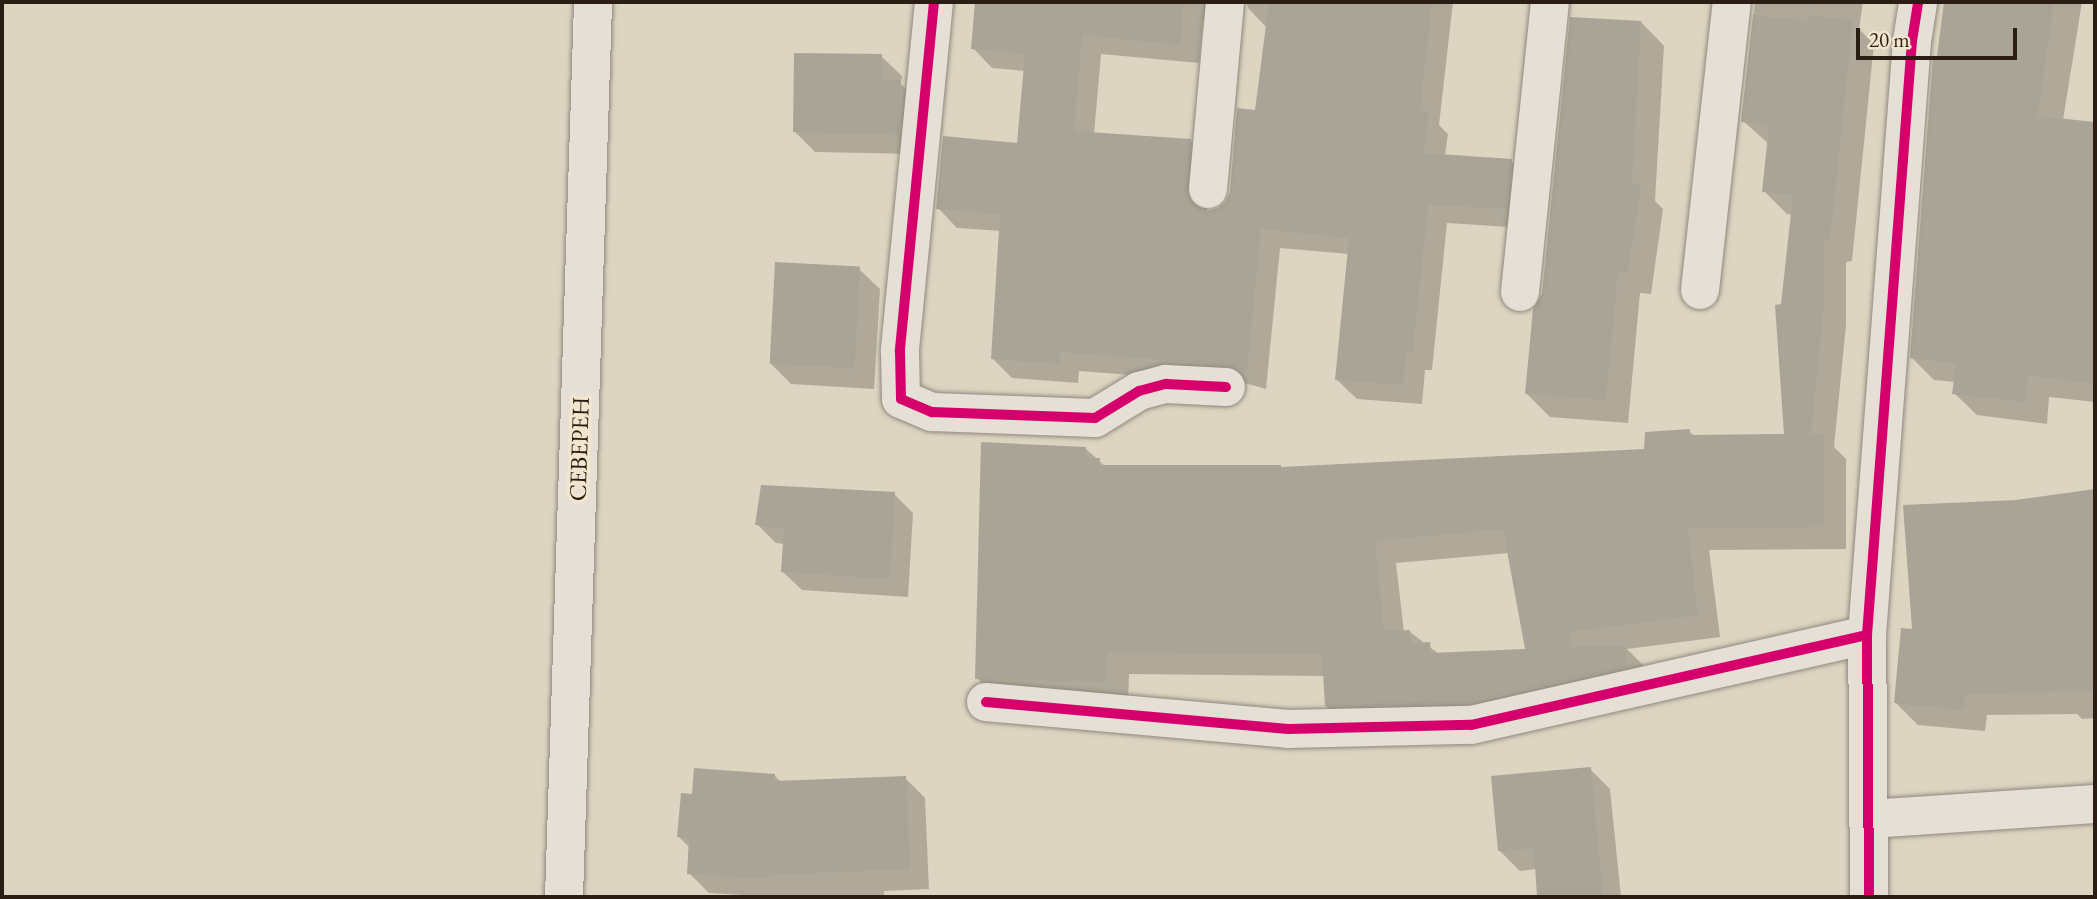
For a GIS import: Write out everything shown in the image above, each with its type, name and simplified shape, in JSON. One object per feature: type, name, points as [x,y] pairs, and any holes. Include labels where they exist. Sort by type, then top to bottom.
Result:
[{"type":"street","name":"СЕВЕРЕН","points":[[564,897],[593,2]]},
{"type":"street","points":[[934,2],[900,351],[901,399],[932,412],[1094,418],[1139,391],[1166,384],[1226,387]]},
{"type":"street","points":[[1208,189],[1225,2]]},
{"type":"street","points":[[1520,292],[1550,2]]},
{"type":"street","points":[[1700,290],[1732,2]]},
{"type":"street","points":[[1869,897],[1867,635],[1912,41],[1919,2]]},
{"type":"street","points":[[986,702],[1288,729],[1471,725],[1867,635]]},
{"type":"street","points":[[1870,819],[2095,804]]},
{"type":"building","points":[[975,2],[1184,2],[1180,45],[1082,35],[1074,131],[1191,139],[1188,198],[1195,206],[1207,211],[1218,208],[1230,192],[1237,108],[1255,110],[1269,2],[1432,2],[1420,111],[1429,112],[1424,153],[1512,159],[1507,209],[1428,205],[1413,352],[1406,351],[1403,385],[1335,380],[1349,238],[1261,229],[1247,371],[1227,365],[1060,352],[1059,364],[991,359],[1000,214],[936,209],[943,136],[1017,143],[1025,54],[971,49]]},
{"type":"building","points":[[1944,2],[2054,2],[2038,116],[2095,122],[2095,384],[2028,375],[2025,402],[1952,394],[1956,363],[1910,358],[1933,58],[1937,56]]},
{"type":"building","points":[[1753,15],[1808,21],[1809,15],[1853,20],[1830,239],[1824,240],[1824,302],[1811,434],[1824,434],[1824,527],[1688,528],[1698,615],[1569,632],[1572,647],[1625,645],[1628,667],[1462,703],[1325,706],[1322,655],[1107,652],[1106,682],[975,679],[981,442],[1086,447],[1085,458],[1100,458],[1099,465],[1281,467],[1644,449],[1645,432],[1690,429],[1690,435],[1784,434],[1775,305],[1781,304],[1793,195],[1762,192],[1769,125],[1741,122]],"holes":[[[1503,529],[1525,649],[1431,653],[1430,642],[1411,643],[1410,630],[1384,631],[1375,541]]]},
{"type":"building","points":[[1570,17],[1641,21],[1632,183],[1641,185],[1628,272],[1618,271],[1606,400],[1525,394],[1533,309],[1542,294]]},
{"type":"building","points":[[794,53],[882,54],[881,80],[900,80],[899,135],[793,132]]},
{"type":"building","points":[[775,262],[860,266],[855,368],[770,364]]},
{"type":"building","points":[[761,485],[895,492],[890,579],[781,572],[784,529],[755,525]]},
{"type":"building","points":[[2095,489],[2095,691],[1965,694],[1963,710],[1894,703],[1901,628],[1912,629],[1903,505],[2016,500]]},
{"type":"building","points":[[1591,767],[1603,897],[1537,897],[1534,848],[1498,851],[1491,776]]},
{"type":"building","points":[[694,768],[775,774],[775,781],[906,776],[910,869],[769,875],[768,879],[687,874],[689,838],[677,837],[681,793],[692,794]]},
{"type":"cycle path","points":[[934,2],[900,351],[901,399],[932,412],[1095,418],[1139,391],[1166,384],[1226,387]]},
{"type":"cycle path","points":[[1869,897],[1867,635],[1912,41],[1918,2]]},
{"type":"cycle path","points":[[986,702],[1288,729],[1471,725],[1867,635]]}]
